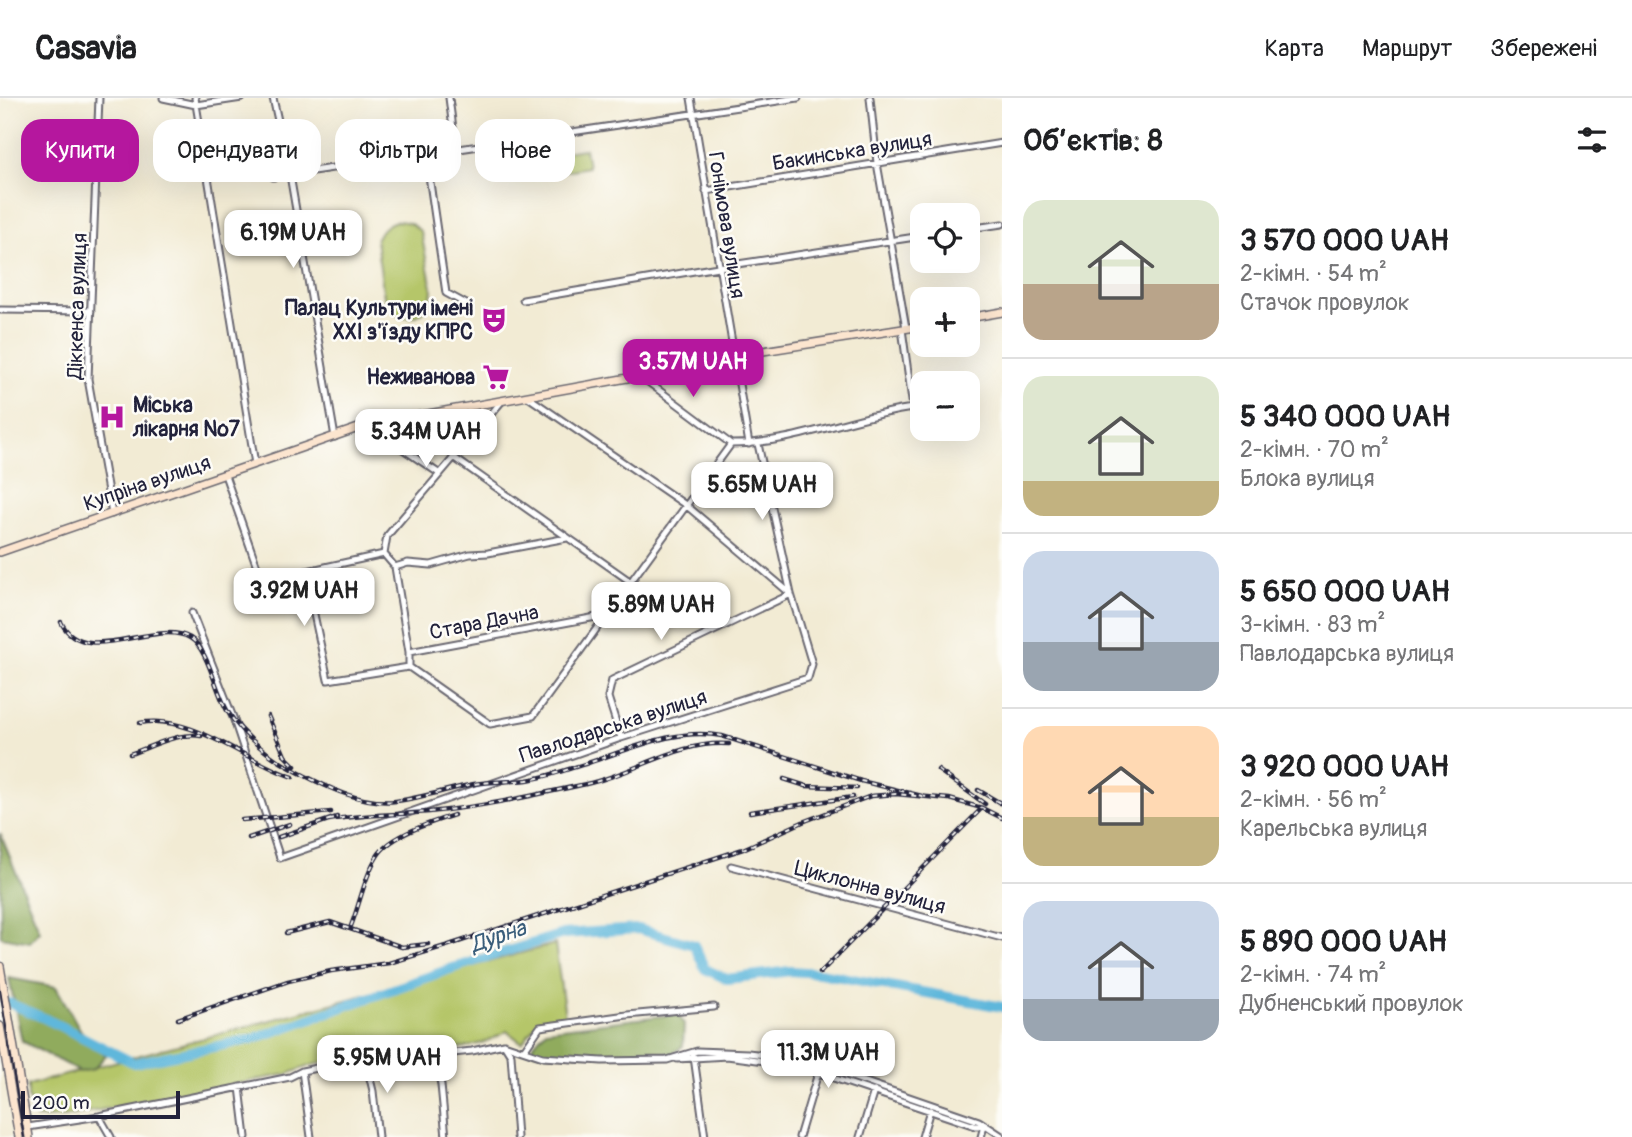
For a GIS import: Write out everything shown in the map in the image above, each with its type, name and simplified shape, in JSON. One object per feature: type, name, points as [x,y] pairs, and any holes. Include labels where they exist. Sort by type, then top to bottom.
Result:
[{"type":"main road","points":[[980,316],[1002,312]]},
{"type":"main road","name":"Купріна вулиця","points":[[0,552],[367,425],[640,376],[744,354],[910,328]]},
{"type":"main road","points":[[0,966],[29,1137]]},
{"type":"main road","points":[[0,1026],[19,1137]]},
{"type":"street","name":"Діккенса вулиця","points":[[99,98],[88,379],[113,514]]},
{"type":"street","points":[[163,98],[195,102],[242,98]]},
{"type":"street","points":[[273,98],[277,119]]},
{"type":"street","points":[[449,98],[452,119]]},
{"type":"street","name":"Гонімова вулиця","points":[[691,98],[749,444]]},
{"type":"street","points":[[461,150],[798,98]]},
{"type":"street","points":[[640,376],[732,444],[758,444],[882,412],[913,408],[870,98]]},
{"type":"street","points":[[195,102],[255,465]]},
{"type":"street","name":"Бакинська вулиця","points":[[706,191],[1002,143]]},
{"type":"street","points":[[290,182],[335,437]]},
{"type":"street","points":[[430,182],[446,293],[468,305]]},
{"type":"street","points":[[980,227],[1002,224]]},
{"type":"street","points":[[523,300],[910,238]]},
{"type":"street","points":[[0,310],[91,311]]},
{"type":"street","points":[[527,396],[687,506],[791,594]]},
{"type":"street","points":[[409,667],[395,567],[384,554],[387,536],[502,401]]},
{"type":"street","points":[[367,425],[440,474]]},
{"type":"street","points":[[305,572],[328,680],[409,667],[490,724],[533,716],[732,444]]},
{"type":"street","points":[[758,444],[791,594]]},
{"type":"street","points":[[453,457],[631,582]]},
{"type":"street","points":[[225,475],[262,581],[384,554]]},
{"type":"street","points":[[395,567],[408,564],[431,565],[470,554],[567,538]]},
{"type":"street","points":[[621,738],[608,697],[612,680],[791,594]]},
{"type":"street","name":"Павлодарська вулиця","points":[[192,613],[234,720],[280,858],[621,738],[808,678],[812,664],[791,594]]},
{"type":"street","name":"Стара Дачна","points":[[409,652],[607,615]]},
{"type":"street","name":"Циклонна вулиця","points":[[731,866],[1002,938]]},
{"type":"street","points":[[524,1050],[540,1027],[715,1007]]},
{"type":"street","points":[[28,1127],[99,1116],[290,1077],[302,1071],[365,1058],[435,1055],[505,1044],[543,1056],[602,1061],[727,1056],[795,1065],[975,1126],[984,1126]]},
{"type":"street","points":[[505,1044],[511,1055],[517,1137]]},
{"type":"street","points":[[667,1060],[697,1051],[799,1059],[979,1121],[1002,1136]]},
{"type":"street","points":[[435,1055],[446,1137]]},
{"type":"street","points":[[694,1057],[705,1137]]},
{"type":"street","points":[[365,1058],[373,1091],[378,1137]]},
{"type":"street","points":[[302,1071],[311,1137]]},
{"type":"street","points":[[799,1137],[818,1073]]},
{"type":"street","points":[[240,1087],[246,1137]]},
{"type":"street","points":[[860,1137],[874,1090]]},
{"type":"street","points":[[922,1137],[930,1110]]},
{"type":"street","points":[[99,1116],[111,1137]]},
{"type":"street","points":[[981,1137],[984,1126]]},
{"type":"green space","points":[[585,149],[588,167],[575,169],[575,150]]},
{"type":"green space","points":[[396,221],[410,224],[421,232],[432,289],[426,309],[412,317],[396,313],[384,297],[376,240],[384,228]]},
{"type":"green space","points":[[0,833],[40,931],[30,942],[1,937]]},
{"type":"green space","points":[[555,944],[565,1016],[537,1023],[522,1043],[507,1031],[491,1040],[458,1049],[350,1056],[318,1063],[288,1074],[63,1117],[36,1118],[28,1098],[28,1085]]},
{"type":"green space","points":[[9,978],[56,987],[81,1031],[106,1055],[94,1069],[80,1072],[22,1041]]},
{"type":"green space","points":[[678,1014],[684,1024],[683,1046],[672,1054],[552,1054],[531,1051],[546,1030]]},
{"type":"waterway","name":"Дурна","points":[[9,1003],[134,1063],[253,1039],[453,968],[563,934],[638,929],[694,945],[705,969],[727,979],[790,971],[820,973],[1002,1007]]},
{"type":"tram line","points":[[0,990],[24,1137]]},
{"type":"railway","points":[[61,622],[72,635],[86,642],[175,633],[190,638],[202,651],[228,712],[258,746],[307,777],[344,794],[370,800],[396,801],[474,784],[535,779],[654,741],[688,734],[722,736],[861,781],[922,796]]},
{"type":"railway","points":[[268,716],[285,756],[295,766]]},
{"type":"railway","points":[[140,723],[179,725],[293,777]]},
{"type":"railway","points":[[130,754],[174,738],[201,736]]},
{"type":"railway","points":[[329,820],[449,810],[508,800],[604,779],[692,747],[729,744]]},
{"type":"railway","points":[[938,770],[985,804]]},
{"type":"railway","points":[[784,779],[806,786],[857,788]]},
{"type":"railway","points":[[978,790],[1002,804]]},
{"type":"railway","points":[[178,1019],[288,981],[331,971],[389,963],[449,945],[743,849],[805,821],[871,796],[896,794],[949,799],[982,808],[1002,818]]},
{"type":"railway","points":[[750,812],[853,797]]},
{"type":"railway","points":[[820,973],[982,808]]},
{"type":"railway","points":[[242,820],[331,812]]},
{"type":"railway","points":[[351,926],[370,871],[384,848],[413,830],[454,815]]},
{"type":"railway","points":[[279,837],[337,817]]},
{"type":"railway","points":[[249,838],[290,824]]},
{"type":"railway","points":[[286,933],[330,922],[402,947],[428,944]]},
{"type":"place","name":"Палац Культури імені XXI з'їзду КПРС","points":[[494,320]]},
{"type":"place","name":"Неживанова","points":[[496,377]]},
{"type":"place","name":"Міська лікарня №7","points":[[112,417]]}]
